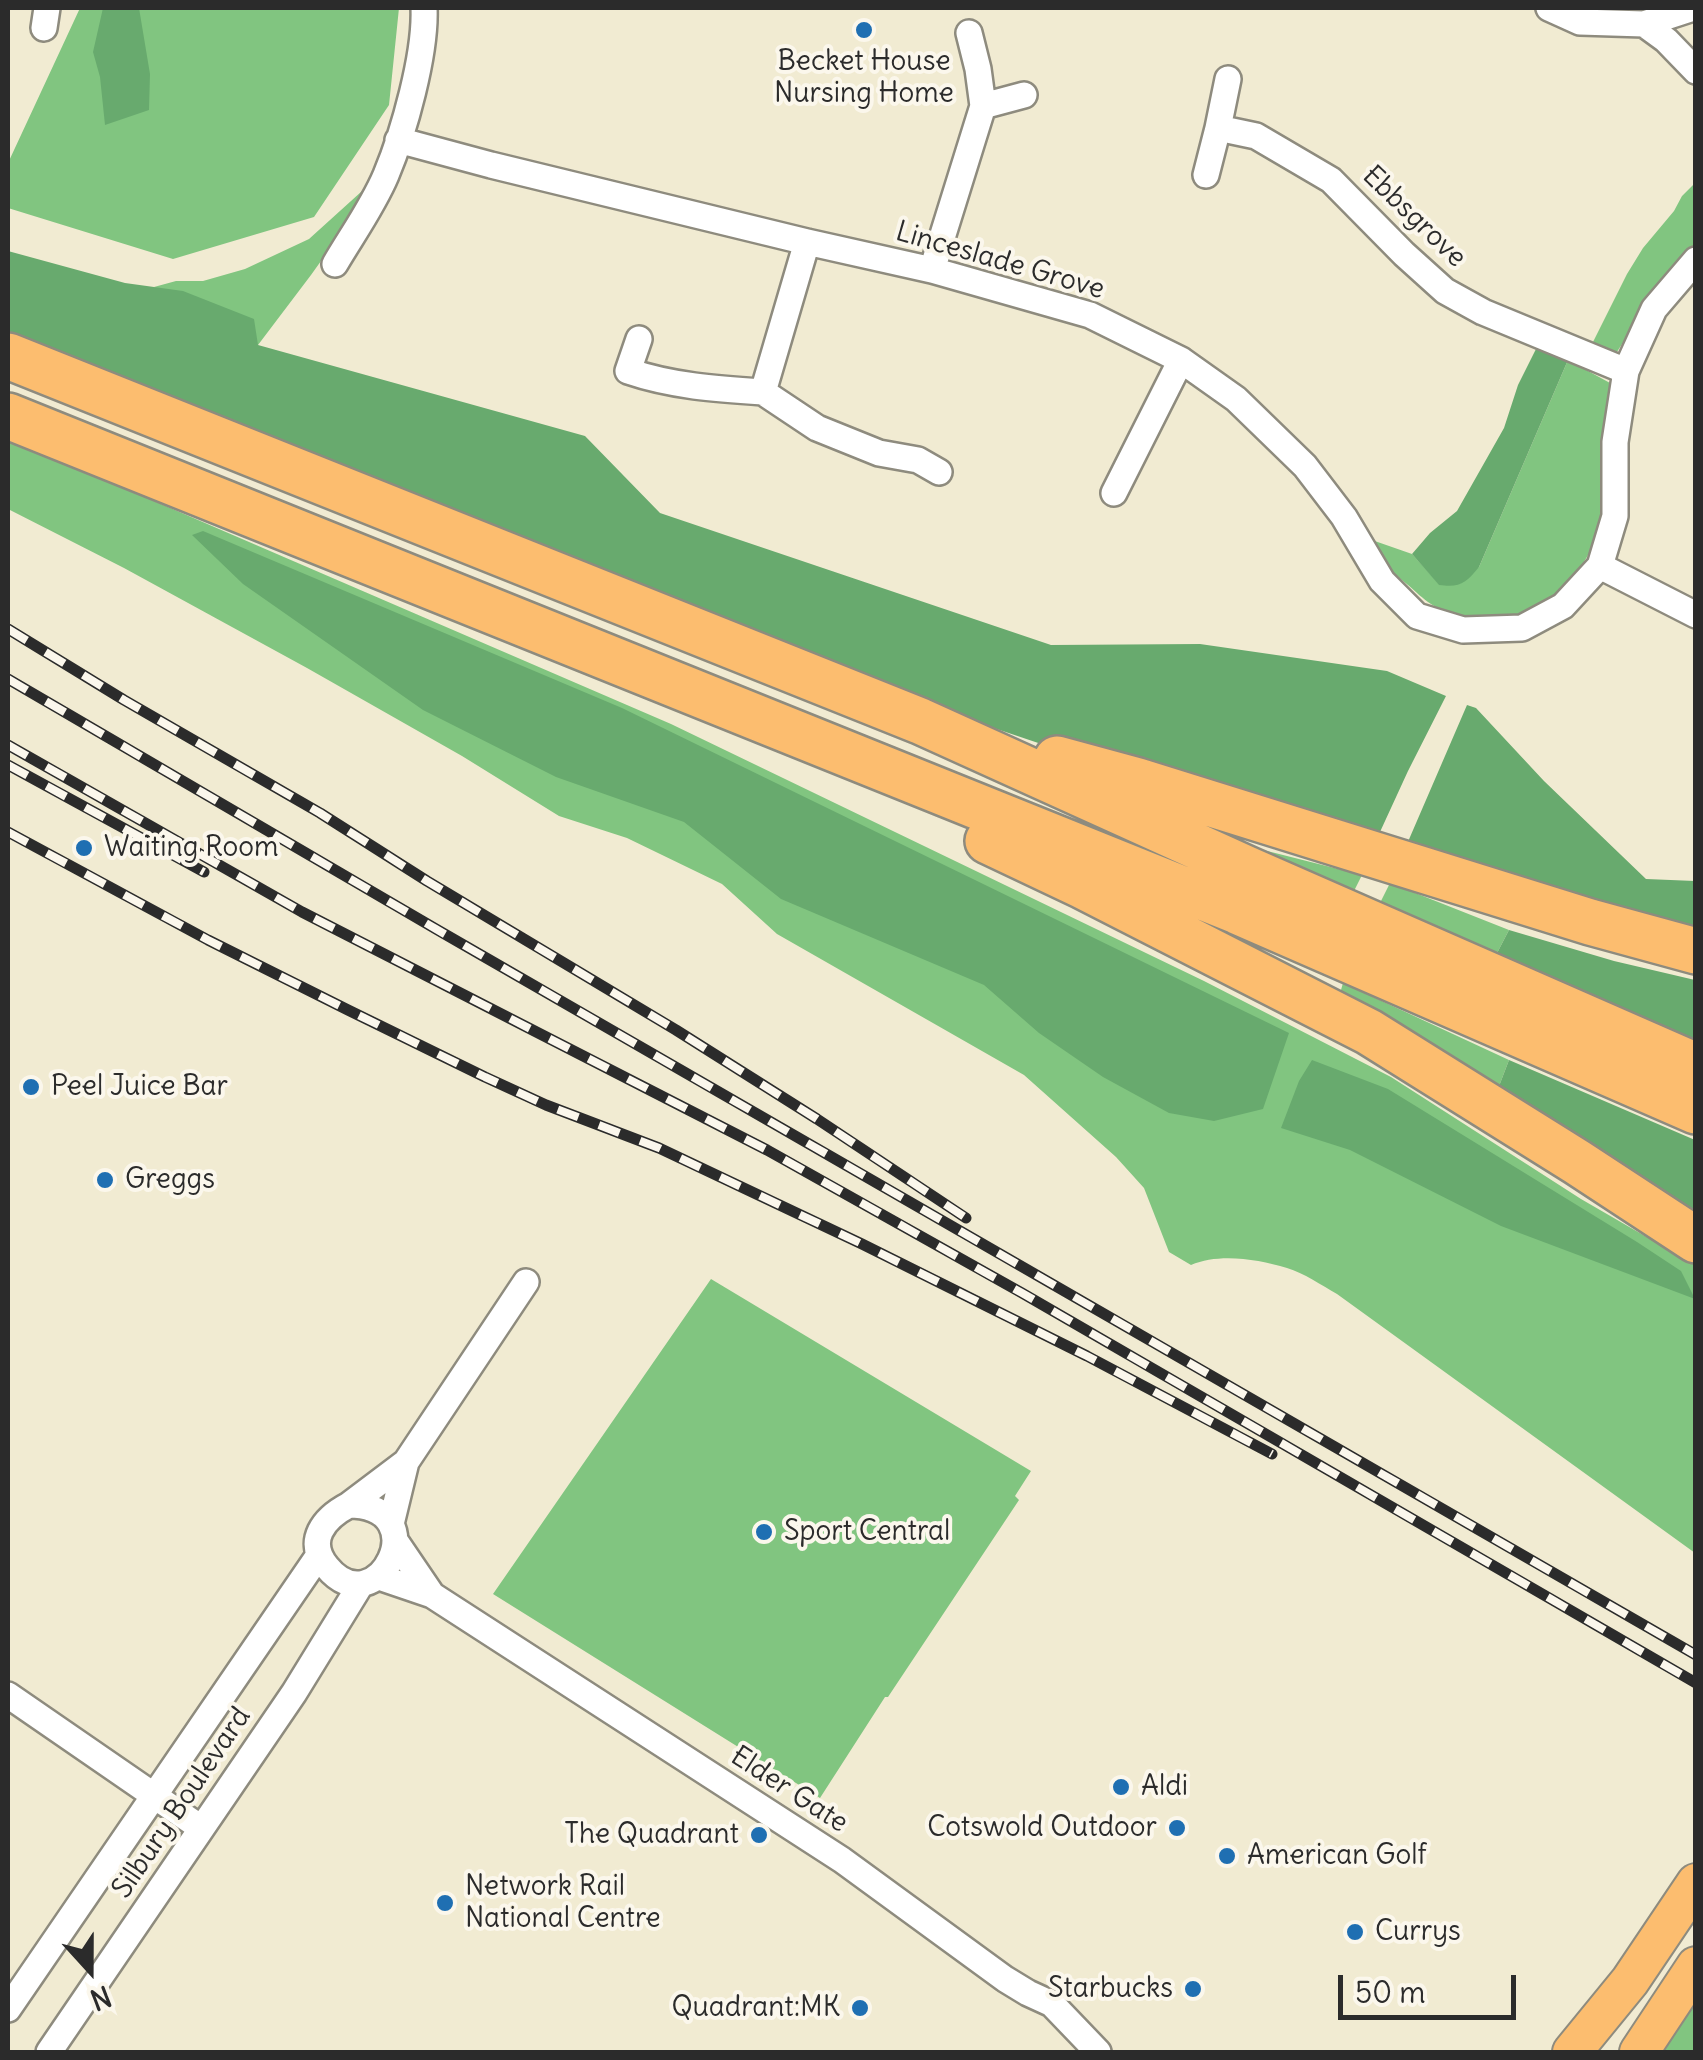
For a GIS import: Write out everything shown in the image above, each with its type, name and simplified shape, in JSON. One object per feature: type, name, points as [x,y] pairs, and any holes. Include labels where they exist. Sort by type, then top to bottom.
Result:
[{"type":"highway","points":[[8,356],[920,721],[1696,1066]]},
{"type":"highway","points":[[8,416],[1236,910],[1696,1111]]},
{"type":"highway","points":[[623,665],[1083,886],[1369,1032],[1696,1240]]},
{"type":"highway","points":[[920,721],[1138,781],[1590,922],[1696,950]]},
{"type":"main road","points":[[1572,2052],[1630,1980],[1696,1883]]},
{"type":"main road","points":[[1638,2052],[1696,1966]]},
{"type":"street","points":[[335,264],[385,178],[420,58],[424,8]]},
{"type":"street","points":[[1549,8],[1580,22],[1644,24],[1692,8]]},
{"type":"street","points":[[1644,24],[1696,71]]},
{"type":"street","points":[[932,270],[983,106],[968,33]]},
{"type":"street","points":[[1206,175],[1228,79]]},
{"type":"street","points":[[983,106],[1024,95]]},
{"type":"street","name":"Ebbsgrove","points":[[1218,128],[1256,136],[1332,180],[1444,291],[1482,312],[1626,371]]},
{"type":"street","name":"Linceslade Grove","points":[[398,140],[491,166],[932,270],[1090,315],[1181,360],[1236,400],[1305,466],[1344,517],[1382,582],[1418,616],[1462,630],[1522,628],[1562,606],[1600,566],[1615,516],[1615,442],[1626,371],[1654,309],[1696,260]]},
{"type":"street","points":[[762,392],[807,242]]},
{"type":"street","points":[[639,338],[628,370],[656,380],[703,388],[762,392],[817,428],[879,453],[918,460],[939,472]]},
{"type":"street","points":[[1114,493],[1181,360]]},
{"type":"street","points":[[1600,566],[1696,616]]},
{"type":"street","points":[[406,1462],[393,1533],[394,1555],[388,1566],[370,1580],[342,1581],[319,1555],[321,1527],[331,1514],[406,1462],[526,1282]]},
{"type":"street","points":[[348,1504],[365,1505],[380,1512],[393,1533]]},
{"type":"street","name":"Elder Gate","points":[[393,1533],[432,1595]]},
{"type":"street","name":"Silbury Boulevard","points":[[8,2009],[319,1555]]},
{"type":"street","name":"Elder Gate","points":[[370,1580],[432,1595],[842,1860],[1005,1979],[1052,2004],[1098,2052]]},
{"type":"street","name":"Silbury Boulevard","points":[[49,2052],[370,1580]]},
{"type":"street","points":[[8,1695],[201,1828]]},
{"type":"green space","points":[[80,8],[399,8],[389,105],[314,217],[173,259],[8,208],[8,163]]},
{"type":"green space","points":[[103,8],[139,8],[150,74],[149,110],[105,125],[93,52]]},
{"type":"green space","points":[[372,182],[368,195],[258,345],[154,287],[176,281],[203,281],[245,269],[309,239]]},
{"type":"green space","points":[[1695,183],[1695,244],[1657,289],[1615,355],[1591,346],[1643,248]]},
{"type":"green space","points":[[8,251],[125,283],[183,291],[254,319],[258,345],[585,436],[660,513],[1051,645],[1200,644],[1387,671],[1446,696],[1374,845],[1145,779],[976,722],[8,337]]},
{"type":"green space","points":[[1536,349],[1568,360],[1479,567],[1462,583],[1439,585],[1412,554],[1457,511],[1504,428],[1518,385]]},
{"type":"green space","points":[[1568,360],[1610,383],[1603,436],[1602,505],[1587,558],[1555,594],[1523,613],[1486,620],[1448,613],[1425,600],[1390,569],[1369,539],[1412,554],[1440,585],[1479,567]]},
{"type":"green space","points":[[8,438],[671,724],[1204,981],[1391,1077],[1581,1199],[1695,1265],[1695,1553],[1337,1294],[1287,1268],[1226,1258],[1191,1265],[1169,1252],[1144,1188],[1116,1157],[1024,1075],[777,934],[722,884],[627,838],[559,816],[307,668],[8,509]]},
{"type":"green space","points":[[203,531],[622,708],[1289,1033],[1263,1109],[1214,1121],[1169,1113],[1103,1077],[1039,1033],[984,985],[781,899],[684,822],[556,777],[423,710],[243,584],[192,535]]},
{"type":"green space","points":[[1467,705],[1476,708],[1544,781],[1646,879],[1695,881],[1695,928],[1620,914],[1407,844]]},
{"type":"green space","points":[[1208,836],[1362,875],[1352,895]]},
{"type":"green space","points":[[1390,883],[1509,930],[1496,955],[1379,905]]},
{"type":"green space","points":[[1509,930],[1695,980],[1695,1044],[1496,955]]},
{"type":"green space","points":[[1343,983],[1509,1060],[1496,1094],[1337,1004]]},
{"type":"green space","points":[[1312,1060],[1388,1089],[1637,1242],[1681,1271],[1695,1299],[1501,1226],[1350,1150],[1281,1128],[1299,1081]]},
{"type":"green space","points":[[1509,1060],[1695,1140],[1695,1225],[1496,1094]]},
{"type":"green space","name":"Sport Central","points":[[711,1279],[1031,1471],[1015,1496],[1019,1500],[820,1798],[493,1594]]},
{"type":"green space","points":[[1695,2000],[1695,2052],[1661,2052]]},
{"type":"railway","points":[[8,629],[676,1030],[966,1218]]},
{"type":"railway","points":[[8,679],[1696,1655]]},
{"type":"railway","points":[[8,745],[302,912],[767,1150],[1696,1683]]},
{"type":"railway","points":[[8,765],[204,872]]},
{"type":"railway","points":[[8,832],[348,1010],[546,1105],[659,1148],[862,1244],[1272,1454]]},
{"type":"place","name":"Becket House Nursing Home","points":[[864,30]]},
{"type":"place","name":"Waiting Room","points":[[84,848]]},
{"type":"place","name":"Peel Juice Bar","points":[[31,1087]]},
{"type":"place","name":"Greggs","points":[[105,1180]]},
{"type":"place","name":"Sport Central","points":[[764,1532]]},
{"type":"place","name":"Aldi","points":[[1121,1787]]},
{"type":"place","name":"Cotswold Outdoor","points":[[1177,1828]]},
{"type":"place","name":"The Quadrant","points":[[759,1835]]},
{"type":"place","name":"American Golf","points":[[1227,1856]]},
{"type":"place","name":"Network Rail National Centre","points":[[445,1903]]},
{"type":"place","name":"Currys","points":[[1355,1932]]},
{"type":"place","name":"Starbucks","points":[[1193,1989]]},
{"type":"place","name":"Quadrant:MK","points":[[860,2008]]}]
